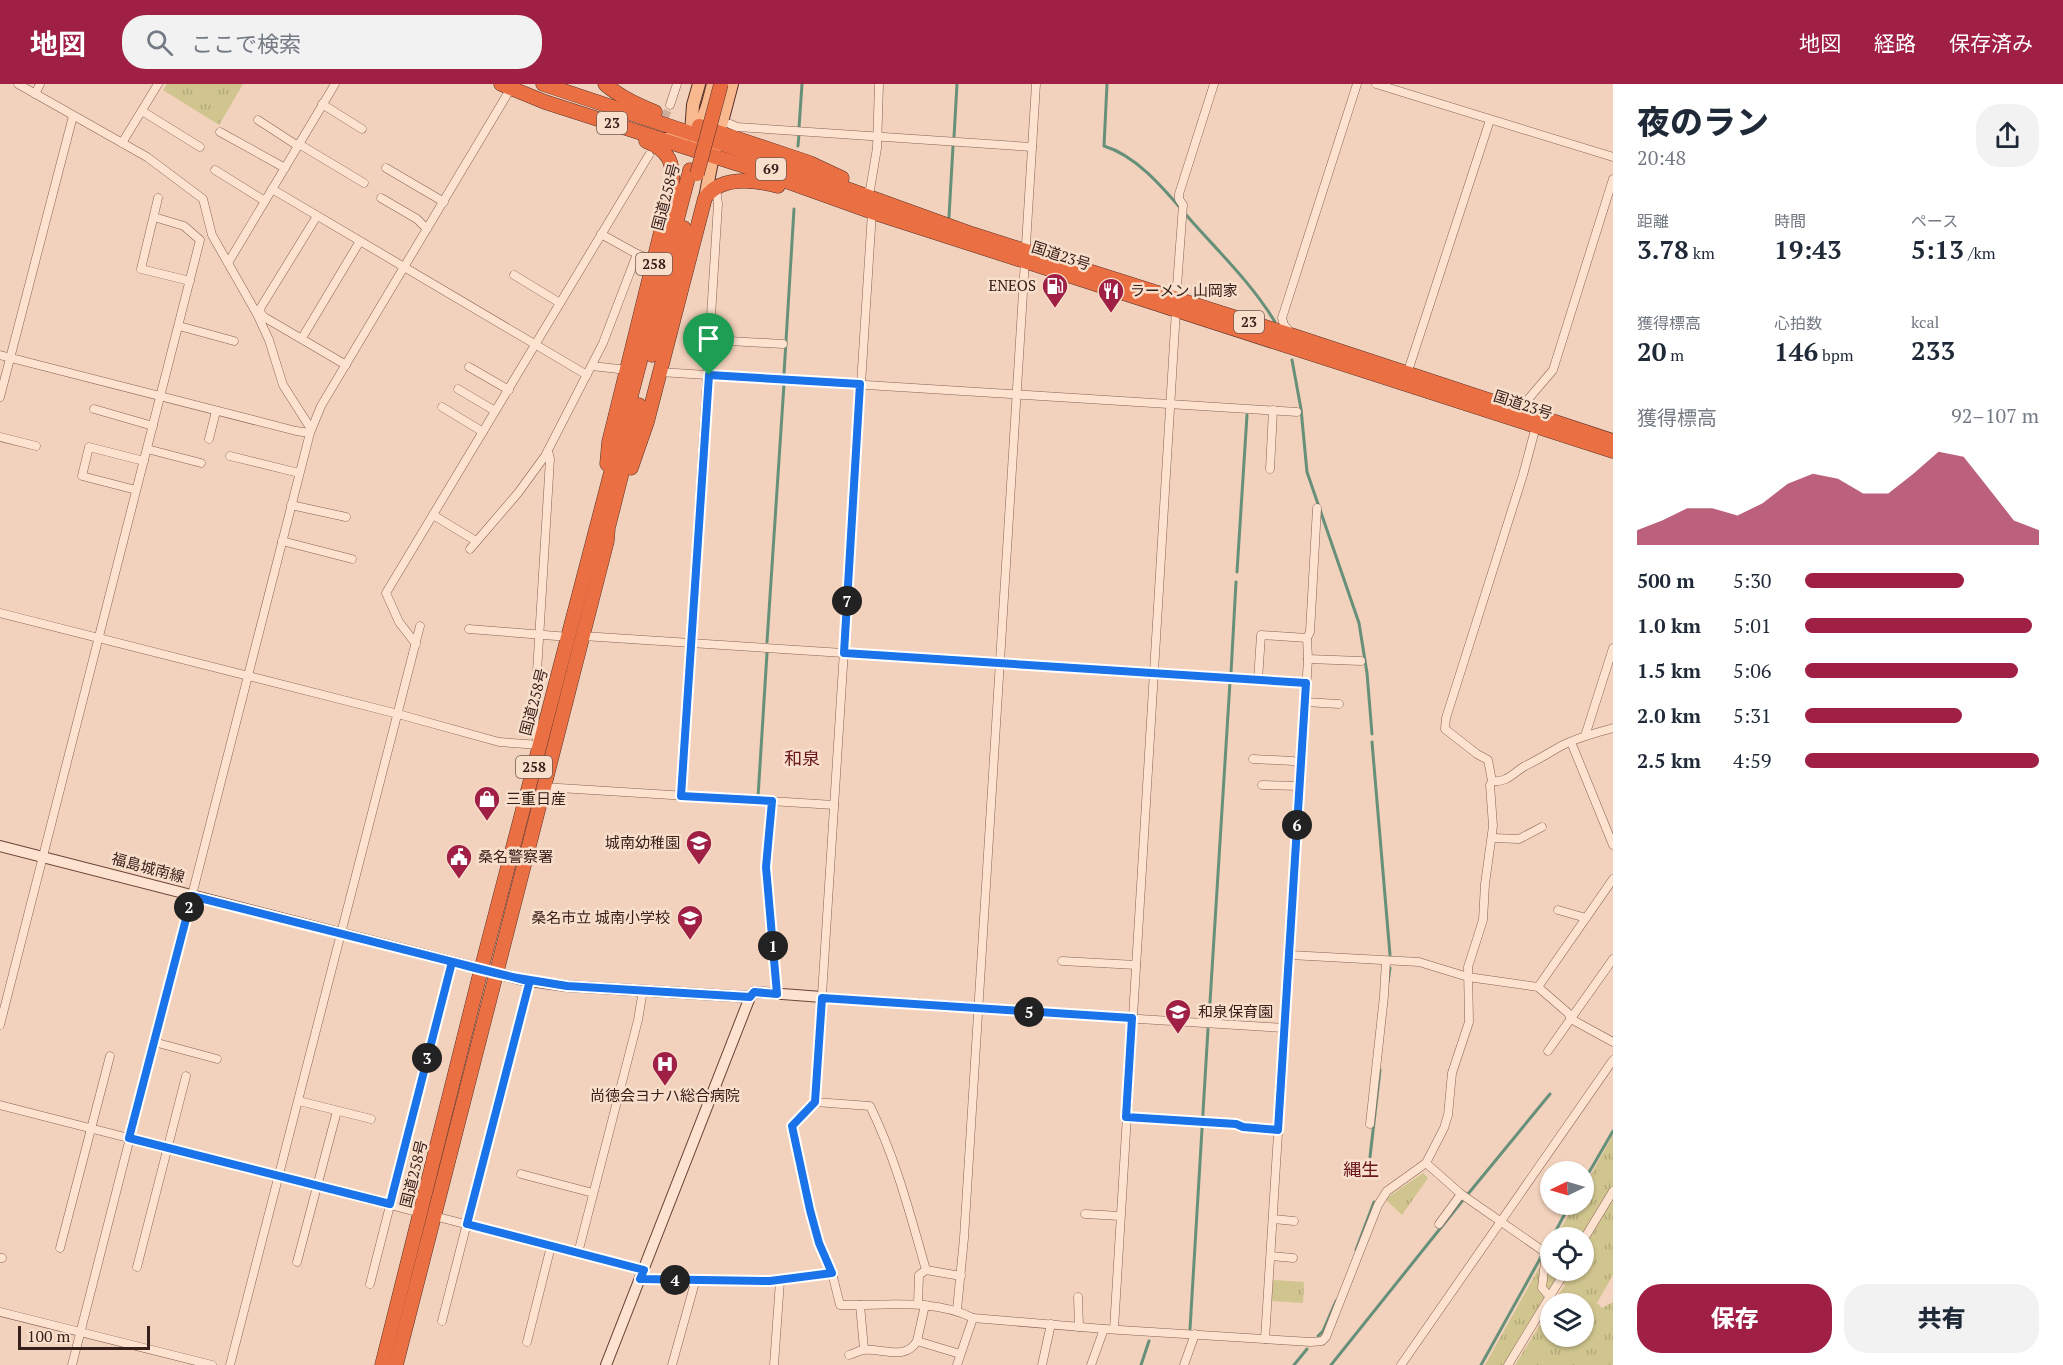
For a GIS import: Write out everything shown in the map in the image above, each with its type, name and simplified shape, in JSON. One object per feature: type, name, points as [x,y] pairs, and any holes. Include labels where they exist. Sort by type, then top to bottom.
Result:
[{"type":"highway","name":"23","points":[[543,84],[693,128]]},
{"type":"highway","points":[[605,84],[638,106],[719,141]]},
{"type":"highway","name":"国道258号","points":[[382,1365],[497,974],[607,541],[608,528],[713,84]]},
{"type":"highway","name":"国道258号","points":[[396,1365],[482,970],[602,505],[694,172],[721,84]]},
{"type":"highway","name":"国道23号","points":[[506,86],[545,102],[662,139],[719,141],[810,163],[866,192],[880,195],[886,202],[1025,257]]},
{"type":"highway","name":"258","points":[[545,102],[659,146],[672,165],[672,187],[656,261],[609,442],[602,505]]},
{"type":"highway","name":"国道23号","points":[[719,141],[821,193],[872,212],[1175,304],[1613,451]]},
{"type":"highway","points":[[705,198],[716,188],[729,182],[749,180],[794,190],[821,193]]},
{"type":"highway","name":"258","points":[[607,541],[647,422],[683,268],[705,198]]},
{"type":"highway","name":"国道23号","points":[[1175,304],[1294,336],[1613,441]]},
{"type":"main road","points":[[693,128],[699,84]]},
{"type":"main road","points":[[662,139],[679,139],[693,128],[707,108],[713,84]]},
{"type":"main road","points":[[705,198],[732,84]]},
{"type":"street","points":[[18,84],[147,158],[203,199],[212,235],[258,313],[280,378],[311,431]]},
{"type":"street","points":[[35,94],[40,84]]},
{"type":"street","points":[[122,143],[158,84]]},
{"type":"street","points":[[228,262],[335,84]]},
{"type":"street","points":[[670,105],[677,84]]},
{"type":"street","points":[[866,192],[877,148],[879,84]]},
{"type":"street","points":[[957,1310],[961,1276],[1036,84]]},
{"type":"street","points":[[1114,1329],[1171,404],[1175,304],[1183,211],[1179,194],[1214,84]]},
{"type":"street","points":[[1294,336],[1284,325],[1282,318],[1357,84]]},
{"type":"street","points":[[1376,84],[1613,157]]},
{"type":"street","points":[[72,1365],[311,431],[321,406],[444,202],[506,86]]},
{"type":"street","points":[[322,104],[362,129]]},
{"type":"street","points":[[141,111],[200,147]]},
{"type":"street","points":[[0,397],[73,116]]},
{"type":"street","points":[[258,120],[363,183]]},
{"type":"street","points":[[1407,374],[1490,120]]},
{"type":"street","points":[[719,141],[738,127],[1032,147]]},
{"type":"street","points":[[220,132],[285,168]]},
{"type":"street","points":[[416,644],[399,622],[386,593],[649,155]]},
{"type":"street","points":[[386,168],[444,202]]},
{"type":"street","points":[[215,171],[265,201]]},
{"type":"street","points":[[1519,410],[1553,370],[1613,179]]},
{"type":"street","points":[[681,796],[709,375],[718,204],[716,188]]},
{"type":"street","points":[[272,189],[587,375]]},
{"type":"street","points":[[158,198],[141,269],[190,281]]},
{"type":"street","points":[[381,198],[417,219],[427,229]]},
{"type":"street","points":[[872,212],[815,1102],[792,1126],[810,1210],[819,1243],[832,1273],[840,1305],[922,1305],[957,1310],[973,1318],[1104,1329],[1311,1342],[1322,1341],[1326,1336],[1378,1205],[1387,1191],[1426,1163],[1444,1128],[1448,1114],[1452,1074],[1469,1022],[1470,959],[1483,920],[1485,884],[1493,838],[1490,785],[1492,781],[1488,760],[1449,733],[1445,729],[1444,722],[1523,475],[1536,426]]},
{"type":"street","points":[[258,313],[317,216]]},
{"type":"street","points":[[154,217],[184,226],[200,240]]},
{"type":"street","points":[[601,234],[637,254],[656,261]]},
{"type":"street","points":[[200,240],[212,235]]},
{"type":"street","points":[[0,1025],[200,240]]},
{"type":"street","points":[[302,338],[360,241]]},
{"type":"street","points":[[470,549],[518,493],[548,451],[603,343],[637,254]]},
{"type":"street","points":[[514,275],[560,303]]},
{"type":"street","points":[[258,313],[345,365]]},
{"type":"street","points":[[178,326],[234,341]]},
{"type":"street","points":[[711,340],[783,344]]},
{"type":"street","points":[[0,355],[296,431],[311,431]]},
{"type":"street","points":[[592,366],[627,370]]},
{"type":"street","points":[[469,367],[509,390]]},
{"type":"street","points":[[660,372],[1297,412]]},
{"type":"street","points":[[458,389],[495,411]]},
{"type":"street","points":[[442,407],[483,432]]},
{"type":"street","points":[[94,409],[153,426]]},
{"type":"street","points":[[1270,469],[1273,410]]},
{"type":"street","points":[[209,439],[216,411]]},
{"type":"street","points":[[0,437],[36,447]]},
{"type":"street","points":[[136,490],[82,476],[89,447],[144,461]]},
{"type":"street","points":[[147,449],[201,463]]},
{"type":"street","points":[[537,672],[550,459],[548,451]]},
{"type":"street","points":[[230,456],[299,473]]},
{"type":"street","points":[[291,505],[346,517]]},
{"type":"street","points":[[1265,1339],[1308,658],[1307,638],[1310,632],[1317,508]]},
{"type":"street","points":[[433,515],[476,542]]},
{"type":"street","points":[[282,541],[352,559]]},
{"type":"street","points":[[0,613],[398,714],[499,742],[540,745],[534,732],[536,692]]},
{"type":"street","points":[[230,1365],[420,626]]},
{"type":"street","points":[[469,629],[569,637]]},
{"type":"street","points":[[1257,680],[1261,635],[1307,638]]},
{"type":"street","points":[[583,636],[1306,683]]},
{"type":"street","points":[[1585,736],[1613,648]]},
{"type":"street","points":[[1308,658],[1361,661]]},
{"type":"street","points":[[1305,702],[1339,704]]},
{"type":"street","points":[[1492,781],[1509,779],[1524,767],[1537,762],[1571,741],[1613,728]]},
{"type":"street","points":[[1571,741],[1613,845]]},
{"type":"street","points":[[1253,759],[1293,761],[1301,764]]},
{"type":"street","points":[[1262,784],[1300,786]]},
{"type":"street","points":[[543,787],[834,805]]},
{"type":"street","points":[[772,801],[766,867],[777,994],[1284,1028]]},
{"type":"street","points":[[1493,838],[1519,838],[1542,827]]},
{"type":"street","name":"福島城南線","points":[[0,846],[497,974],[576,987],[750,997],[754,992],[777,994]]},
{"type":"street","points":[[1538,987],[1613,879]]},
{"type":"street","points":[[1558,910],[1586,918]]},
{"type":"street","points":[[1290,955],[1419,962],[1468,977],[1538,987],[1571,1018],[1613,1042]]},
{"type":"street","points":[[1548,1051],[1613,959]]},
{"type":"street","points":[[1062,961],[1136,965]]},
{"type":"street","points":[[1370,1124],[1386,961]]},
{"type":"street","points":[[370,1284],[452,962]]},
{"type":"street","points":[[442,1321],[530,980]]},
{"type":"street","points":[[578,1253],[638,1020],[643,990]]},
{"type":"street","points":[[606,1365],[750,997]]},
{"type":"street","points":[[154,1042],[217,1059]]},
{"type":"street","points":[[60,1248],[110,1056]]},
{"type":"street","points":[[1401,1365],[1613,1060]]},
{"type":"street","points":[[137,1267],[186,1076]]},
{"type":"street","points":[[298,1101],[371,1119]]},
{"type":"street","points":[[815,1102],[870,1106],[886,1141],[909,1204],[926,1270]]},
{"type":"street","points":[[0,1105],[578,1253],[642,1275],[694,1280],[780,1281],[832,1273]]},
{"type":"street","points":[[297,1262],[337,1111]]},
{"type":"street","points":[[1126,1117],[1278,1130]]},
{"type":"street","points":[[1426,1163],[1461,1194],[1544,1251],[1542,1288],[1546,1293]]},
{"type":"street","points":[[521,1174],[593,1193]]},
{"type":"street","points":[[1591,1227],[1613,1191]]},
{"type":"street","points":[[1438,1224],[1461,1194]]},
{"type":"street","points":[[1085,1214],[1120,1216]]},
{"type":"street","points":[[1273,1220],[1294,1221]]},
{"type":"street","points":[[527,1342],[551,1246]]},
{"type":"street","points":[[1271,1256],[1293,1258]]},
{"type":"street","points":[[849,1355],[864,1349],[898,1353],[914,1347],[917,1341],[922,1305],[919,1275],[926,1270],[961,1276]]},
{"type":"street","points":[[672,1365],[694,1280]]},
{"type":"street","points":[[774,1365],[780,1281]]},
{"type":"street","points":[[1078,1297],[1079,1327]]},
{"type":"street","points":[[860,1305],[864,1349]]},
{"type":"street","points":[[0,1311],[212,1365]]},
{"type":"street","points":[[1508,1365],[1540,1313]]},
{"type":"street","points":[[957,1365],[973,1318]]},
{"type":"street","points":[[1042,1365],[1051,1324]]},
{"type":"street","points":[[1091,1365],[1104,1329]]},
{"type":"street","points":[[1184,1365],[1195,1334]]},
{"type":"street","points":[[917,1341],[960,1354]]},
{"type":"green space","points":[[167,84],[243,84],[219,125],[163,90]]},
{"type":"green space","points":[[1613,1135],[1613,1275],[1597,1303],[1602,1308],[1613,1302],[1613,1365],[1515,1365],[1540,1325],[1540,1347],[1594,1347],[1594,1293],[1560,1293],[1565,1285],[1558,1281],[1594,1281],[1594,1227],[1562,1227],[1568,1215],[1594,1215],[1594,1169]]},
{"type":"green space","points":[[1423,1173],[1428,1178],[1402,1215],[1385,1199]]},
{"type":"green space","points":[[1540,1266],[1540,1281],[1558,1281],[1550,1293],[1540,1293],[1540,1308],[1503,1365],[1485,1365]]},
{"type":"green space","points":[[1273,1280],[1304,1282],[1303,1303],[1272,1301]]},
{"type":"waterway","points":[[799,128],[802,84]]},
{"type":"waterway","points":[[954,137],[957,84]]},
{"type":"waterway","points":[[1107,84],[1104,146],[1130,159],[1166,191],[1238,272],[1275,322]]},
{"type":"waterway","points":[[798,146],[799,134]]},
{"type":"waterway","points":[[949,217],[953,146]]},
{"type":"waterway","points":[[784,374],[794,209]]},
{"type":"waterway","points":[[1292,360],[1301,409],[1307,472],[1359,623],[1367,673],[1372,734]]},
{"type":"waterway","points":[[767,642],[784,384]]},
{"type":"waterway","points":[[1237,572],[1247,415]]},
{"type":"waterway","points":[[1231,673],[1236,582]]},
{"type":"waterway","points":[[758,797],[767,653]]},
{"type":"waterway","points":[[1209,1018],[1230,682]]},
{"type":"waterway","points":[[1372,742],[1390,955]]},
{"type":"waterway","points":[[1388,982],[1390,968]]},
{"type":"waterway","points":[[1190,1329],[1208,1029]]},
{"type":"waterway","points":[[1370,1157],[1380,1070]]},
{"type":"waterway","points":[[1468,1194],[1550,1094]]},
{"type":"waterway","points":[[1594,1164],[1613,1131]]},
{"type":"waterway","points":[[1331,1365],[1463,1200]]},
{"type":"waterway","points":[[1356,1250],[1374,1202]]},
{"type":"waterway","points":[[1558,1227],[1564,1215]]},
{"type":"waterway","points":[[1481,1365],[1540,1259]]},
{"type":"waterway","points":[[1318,1336],[1323,1331],[1336,1301]]},
{"type":"waterway","points":[[1141,1365],[1149,1341]]},
{"type":"waterway","points":[[1294,1365],[1307,1349]]},
{"type":"tunnel","points":[[655,140],[670,105]]},
{"type":"tunnel","points":[[536,692],[537,672]]},
{"type":"place","name":"ENEOS","points":[[1055,309]]},
{"type":"place","name":"ラーメン 山岡家","points":[[1111,314]]},
{"type":"place","name":"三重日産","points":[[487,822]]},
{"type":"place","name":"城南幼稚園","points":[[699,866]]},
{"type":"place","name":"桑名警察署","points":[[459,880]]},
{"type":"place","name":"桑名市立 城南小学校","points":[[690,941]]},
{"type":"place","name":"和泉保育園","points":[[1178,1035]]},
{"type":"place","name":"尚徳会ヨナハ総合病院","points":[[665,1087]]},
{"type":"district","name":"和泉","points":[[802,759]]},
{"type":"district","name":"縄生","points":[[1361,1170]]},
{"type":"route","points":[[709,375],[681,796],[772,801],[766,867],[777,994],[754,992],[750,997],[603,989],[567,986],[530,980],[524,980],[192,896],[129,1138],[390,1204],[452,962],[497,974],[524,980],[530,980],[467,1224],[644,1270],[640,1279],[780,1281],[832,1273],[819,1243],[810,1210],[792,1126],[815,1102],[822,998],[1132,1018],[1126,1117],[1236,1124],[1243,1127],[1278,1130],[1306,683],[844,653],[860,384],[709,375]]}]
